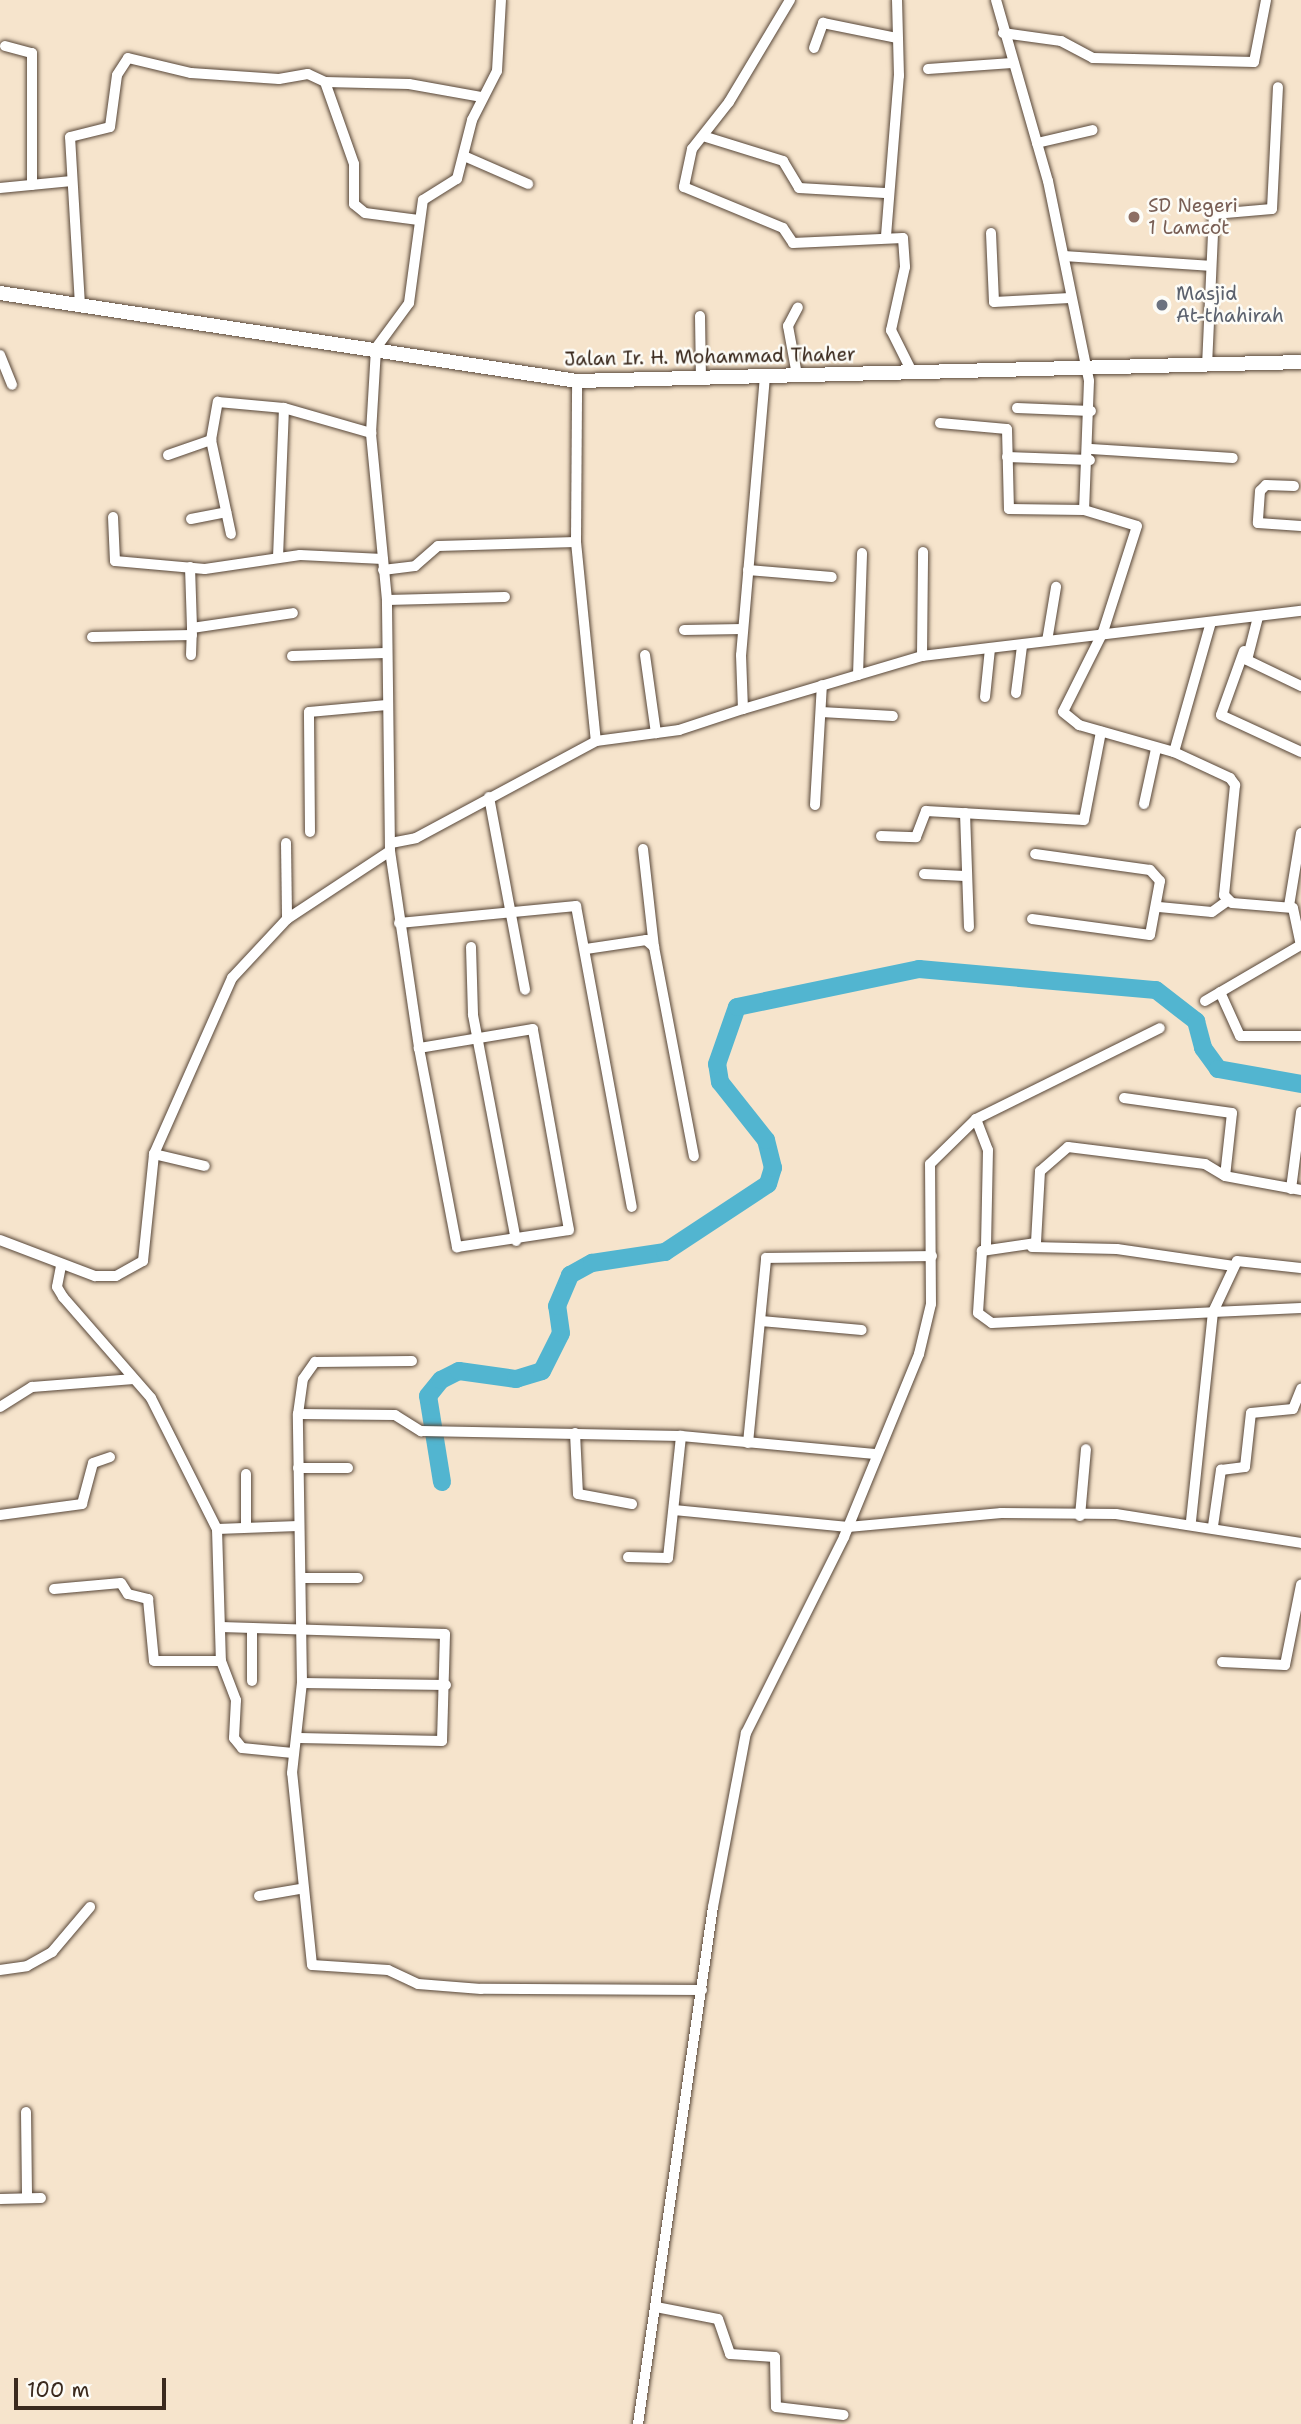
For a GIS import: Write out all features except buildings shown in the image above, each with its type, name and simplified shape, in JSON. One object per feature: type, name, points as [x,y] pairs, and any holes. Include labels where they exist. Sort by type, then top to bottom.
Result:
[{"type":"main road","name":"Jalan Ir. H. Mohammad Thaher","points":[[0,293],[376,348],[577,381],[1301,362]]},
{"type":"street","points":[[419,1048],[527,1026],[535,1035],[570,1227],[516,1241],[457,1247],[419,1048],[390,847],[385,653],[387,600],[372,433],[376,348],[409,303],[423,200],[451,187],[464,156],[481,97],[497,71],[501,0]]},
{"type":"street","points":[[790,0],[706,137],[692,149],[687,190],[783,228],[793,243],[886,236],[906,243],[891,330],[912,372]]},
{"type":"street","points":[[886,236],[885,193],[897,38],[897,0]]},
{"type":"street","points":[[996,0],[1003,33],[1037,143],[1064,256],[1084,369],[1091,411],[1091,454],[1084,510]]},
{"type":"street","points":[[1003,33],[1061,41],[1093,58],[1254,62],[1266,0]]},
{"type":"street","points":[[814,48],[823,23],[897,38]]},
{"type":"street","points":[[5,46],[32,50],[32,185]]},
{"type":"street","points":[[80,305],[70,137],[110,127],[117,75],[128,58],[191,73],[279,79],[308,74],[325,82],[410,84],[481,97]]},
{"type":"street","points":[[928,69],[1012,63]]},
{"type":"street","points":[[325,82],[354,164],[354,204],[365,213],[419,220]]},
{"type":"street","points":[[1207,366],[1209,266],[1216,211],[1272,209],[1278,87]]},
{"type":"street","points":[[1037,143],[1093,130]]},
{"type":"street","points":[[706,137],[783,161],[799,188],[885,193]]},
{"type":"street","points":[[464,156],[528,184]]},
{"type":"street","points":[[0,188],[72,181]]},
{"type":"street","points":[[991,233],[994,302],[1070,298]]},
{"type":"street","points":[[1064,256],[1209,266]]},
{"type":"street","points":[[797,375],[788,326],[798,307]]},
{"type":"street","points":[[700,316],[701,377]]},
{"type":"street","points":[[0,355],[12,385]]},
{"type":"street","points":[[743,709],[743,629],[765,376]]},
{"type":"street","points":[[577,381],[576,542],[596,741]]},
{"type":"street","points":[[231,534],[211,440],[218,402],[284,408],[372,433]]},
{"type":"street","points":[[278,558],[284,408]]},
{"type":"street","points":[[1017,408],[1091,411]]},
{"type":"street","points":[[940,423],[1004,425],[1007,457],[1006,507],[1084,510],[1137,526],[1104,632],[1063,712],[1101,732],[1174,752],[1234,781],[1227,901]]},
{"type":"street","points":[[168,455],[211,440]]},
{"type":"street","points":[[1007,457],[1091,454],[1233,458]]},
{"type":"street","points":[[1294,486],[1266,485],[1260,491],[1258,523],[1301,526]]},
{"type":"street","points":[[191,519],[226,512]]},
{"type":"street","points":[[113,517],[116,561],[190,568],[278,558],[415,566],[438,546],[576,542]]},
{"type":"street","points":[[922,656],[923,552]]},
{"type":"street","points":[[858,675],[862,553]]},
{"type":"street","points":[[190,568],[191,655]]},
{"type":"street","points":[[748,570],[832,577]]},
{"type":"street","points":[[1047,641],[1056,587]]},
{"type":"street","points":[[387,600],[505,597]]},
{"type":"street","points":[[0,1240],[61,1266],[116,1276],[143,1261],[154,1154],[232,978],[287,919],[390,847],[416,838],[596,741],[656,733],[922,656],[1022,646],[1104,632],[1301,611]]},
{"type":"street","points":[[92,637],[192,631],[293,613]]},
{"type":"street","points":[[1258,617],[1221,715],[1301,752]]},
{"type":"street","points":[[1174,752],[1211,622]]},
{"type":"street","points":[[684,630],[743,629]]},
{"type":"street","points":[[1016,694],[1022,646]]},
{"type":"street","points":[[985,697],[990,649]]},
{"type":"street","points":[[1244,651],[1258,669],[1301,686]]},
{"type":"street","points":[[292,656],[385,653]]},
{"type":"street","points":[[645,655],[656,733]]},
{"type":"street","points":[[816,805],[822,685]]},
{"type":"street","points":[[310,832],[309,712],[387,705]]},
{"type":"street","points":[[821,712],[893,716]]},
{"type":"street","points":[[881,836],[916,837],[926,811],[1084,820],[1101,732]]},
{"type":"street","points":[[1144,804],[1156,749]]},
{"type":"street","points":[[489,797],[514,915],[524,990]]},
{"type":"street","points":[[965,813],[968,927]]},
{"type":"street","points":[[1289,906],[1301,833]]},
{"type":"street","points":[[286,843],[287,919]]},
{"type":"street","points":[[643,849],[654,947],[694,1156]]},
{"type":"street","points":[[1032,919],[1150,935],[1159,907],[1155,872],[1035,854]]},
{"type":"street","points":[[924,874],[965,876]]},
{"type":"street","points":[[1159,907],[1212,912],[1227,901],[1289,906],[1296,911],[1301,945],[1205,1001]]},
{"type":"street","points":[[399,923],[514,915],[574,904],[586,949],[632,1207]]},
{"type":"street","points":[[586,949],[640,941],[654,947]]},
{"type":"street","points":[[471,947],[477,1036],[516,1241]]},
{"type":"street","points":[[1220,992],[1240,1036],[1301,1036]]},
{"type":"street","points":[[638,2424],[702,1990],[746,1733],[848,1527],[928,1326],[932,1256],[928,1169],[976,1119],[1160,1028]]},
{"type":"street","points":[[1124,1098],[1232,1113],[1225,1176]]},
{"type":"street","points":[[1032,1247],[1038,1235],[1040,1171],[1068,1147],[1205,1164],[1225,1176],[1296,1190],[1301,1112]]},
{"type":"street","points":[[976,1119],[988,1150],[986,1247],[978,1313],[988,1322],[1301,1308]]},
{"type":"street","points":[[154,1154],[205,1166]]},
{"type":"street","points":[[986,1247],[1117,1249],[1234,1266]]},
{"type":"street","points":[[748,1443],[764,1265],[771,1256],[865,1261],[932,1256]]},
{"type":"street","points":[[1191,1521],[1213,1312],[1234,1266],[1241,1261],[1301,1268]]},
{"type":"street","points":[[61,1266],[57,1287],[151,1398],[217,1530],[221,1661],[236,1700],[232,1730],[237,1744],[293,1753]]},
{"type":"street","points":[[761,1321],[862,1330]]},
{"type":"street","points":[[412,1361],[315,1362],[303,1379],[298,1413],[302,1684],[299,1738],[293,1753],[300,1894],[314,1967],[528,1992],[643,1986],[702,1990]]},
{"type":"street","points":[[0,1407],[32,1387],[134,1379]]},
{"type":"street","points":[[1213,1525],[1221,1470],[1245,1467],[1251,1413],[1293,1409],[1301,1389]]},
{"type":"street","points":[[298,1413],[395,1415],[422,1431],[438,1429],[681,1436],[875,1454]]},
{"type":"street","points":[[575,1433],[578,1494],[632,1504]]},
{"type":"street","points":[[628,1557],[666,1559],[681,1436]]},
{"type":"street","points":[[1080,1516],[1086,1449]]},
{"type":"street","points":[[0,1515],[82,1504],[93,1463],[110,1457]]},
{"type":"street","points":[[298,1468],[348,1468]]},
{"type":"street","points":[[246,1474],[246,1526]]},
{"type":"street","points":[[674,1510],[848,1527],[1001,1513],[1191,1521],[1301,1543]]},
{"type":"street","points":[[217,1530],[246,1526],[298,1526]]},
{"type":"street","points":[[301,1578],[358,1578]]},
{"type":"street","points":[[54,1589],[121,1583],[128,1594],[148,1599],[154,1661],[221,1661]]},
{"type":"street","points":[[1222,1662],[1285,1665],[1301,1585]]},
{"type":"street","points":[[221,1628],[301,1631],[443,1630],[446,1685],[442,1741],[299,1738]]},
{"type":"street","points":[[251,1630],[252,1681]]},
{"type":"street","points":[[302,1684],[446,1685]]},
{"type":"street","points":[[259,1896],[300,1894]]},
{"type":"street","points":[[0,1970],[27,1966],[52,1952],[90,1907]]},
{"type":"street","points":[[26,2112],[27,2197]]},
{"type":"street","points":[[0,2199],[41,2198]]},
{"type":"street","points":[[656,2307],[718,2319],[730,2354],[775,2357],[776,2407],[844,2415]]},
{"type":"waterway","points":[[442,1482],[428,1396],[441,1380],[459,1371],[516,1379],[542,1371],[561,1333],[557,1306],[570,1275],[592,1263],[665,1252],[768,1184],[773,1168],[766,1140],[720,1082],[717,1064],[737,1007],[919,969],[1156,990],[1196,1021],[1203,1048],[1218,1069],[1301,1084]]},
{"type":"place","name":"SD Negeri 1 Lamcot","points":[[1134,217]]},
{"type":"place","name":"Masjid At-thahirah","points":[[1162,305]]}]
